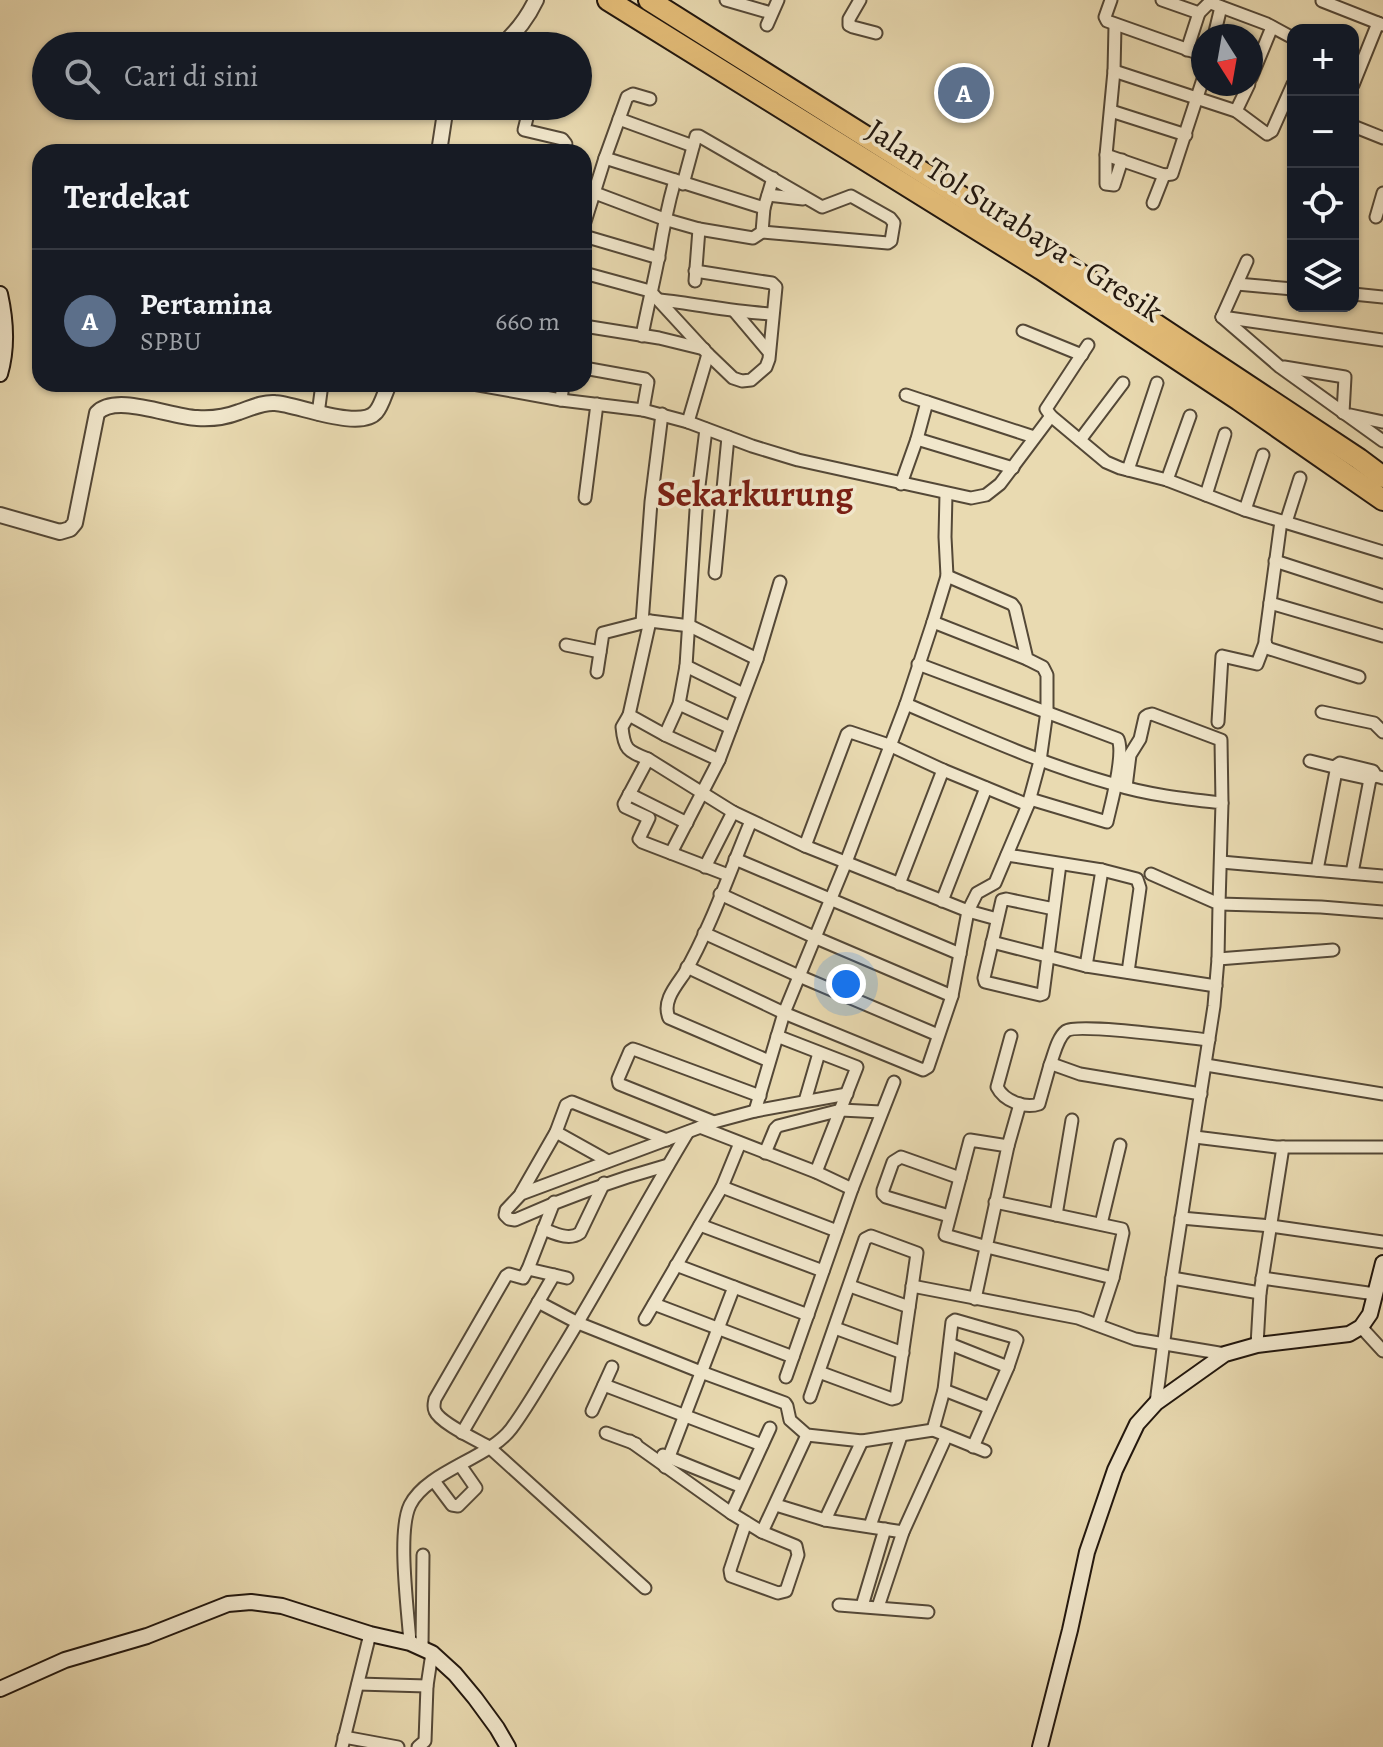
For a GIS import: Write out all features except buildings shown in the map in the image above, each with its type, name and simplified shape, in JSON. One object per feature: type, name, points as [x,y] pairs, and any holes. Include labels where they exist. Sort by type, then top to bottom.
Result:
[{"type":"highway","name":"Jalan Tol Surabaya - Gresik","points":[[608,0],[1041,269],[1383,500]]},
{"type":"highway","name":"Jalan Tol Surabaya - Gresik","points":[[649,0],[1078,272],[1383,477]]},
{"type":"main road","points":[[517,32],[536,0]]},
{"type":"main road","points":[[440,144],[444,120]]},
{"type":"main road","points":[[0,294],[6,341],[0,374]]},
{"type":"main road","points":[[0,515],[60,532],[70,529],[79,507],[97,413],[102,407],[119,405],[197,418],[222,417],[274,403],[318,414],[357,418],[375,413],[385,392]]},
{"type":"main road","points":[[1040,1747],[1087,1552],[1124,1448],[1137,1424],[1156,1403],[1225,1354],[1257,1345],[1349,1334],[1361,1327],[1370,1314],[1383,1263]]},
{"type":"main road","points":[[0,1689],[65,1660],[147,1636],[228,1604],[251,1602],[282,1606],[421,1648],[455,1674],[508,1747]]},
{"type":"street","points":[[726,0],[769,19],[778,0]]},
{"type":"street","points":[[860,0],[849,19],[849,25],[876,33]]},
{"type":"street","points":[[1111,0],[1106,19],[1115,26],[1191,51]]},
{"type":"street","points":[[1162,0],[1199,13]]},
{"type":"street","points":[[1322,1],[1380,24],[1359,71]]},
{"type":"street","points":[[1187,50],[1199,13],[1215,3]]},
{"type":"street","points":[[1215,3],[1287,35]]},
{"type":"street","points":[[1214,24],[1215,3]]},
{"type":"street","points":[[1115,26],[1106,184],[1114,185],[1122,160]]},
{"type":"street","points":[[1263,48],[1272,27]]},
{"type":"street","points":[[1114,71],[1236,111],[1267,134],[1287,96]]},
{"type":"street","points":[[592,202],[627,97],[633,94],[650,99]]},
{"type":"street","points":[[1106,155],[1164,175],[1172,174],[1199,96]]},
{"type":"street","points":[[1236,111],[1243,96]]},
{"type":"street","points":[[1111,111],[1186,135]]},
{"type":"street","points":[[619,119],[693,146]]},
{"type":"street","points":[[526,120],[524,130],[562,139],[566,144]]},
{"type":"street","points":[[1359,128],[1383,138]]},
{"type":"street","points":[[595,193],[664,219],[747,238],[762,232],[888,243],[891,241],[892,220],[851,196],[825,207],[808,200],[696,136],[664,219],[655,296],[642,336]]},
{"type":"street","points":[[605,158],[764,208]]},
{"type":"street","points":[[1153,203],[1164,175]]},
{"type":"street","points":[[762,232],[764,208],[773,178]]},
{"type":"street","points":[[1376,217],[1383,193]]},
{"type":"street","points":[[768,195],[808,200]]},
{"type":"street","points":[[655,296],[733,378],[751,380],[766,367],[776,287],[772,283],[695,276],[699,229]]},
{"type":"street","points":[[592,238],[659,258]]},
{"type":"street","points":[[1222,317],[1247,261]]},
{"type":"street","points":[[592,276],[655,296],[735,312],[772,314]]},
{"type":"street","points":[[1237,284],[1287,288]]},
{"type":"street","points":[[1359,295],[1383,297]]},
{"type":"street","points":[[677,320],[694,304]]},
{"type":"street","points":[[735,312],[768,351]]},
{"type":"street","points":[[1222,317],[1383,340]]},
{"type":"street","points":[[1222,317],[1280,367],[1383,441]]},
{"type":"street","points":[[592,327],[706,351]]},
{"type":"street","points":[[1023,331],[1085,350],[1046,409],[1106,462],[1167,480],[1245,510],[1383,552]]},
{"type":"street","points":[[688,422],[706,351]]},
{"type":"street","points":[[1280,367],[1345,377],[1344,414]]},
{"type":"street","points":[[592,369],[645,379],[649,386],[643,410]]},
{"type":"street","points":[[1080,440],[1123,383]]},
{"type":"street","points":[[1128,470],[1157,383]]},
{"type":"street","points":[[318,414],[321,392]]},
{"type":"street","points":[[517,392],[662,414],[798,460],[971,498],[986,495],[1000,484],[1051,416]]},
{"type":"street","points":[[561,400],[562,392]]},
{"type":"street","points":[[906,395],[1034,437]]},
{"type":"street","points":[[901,484],[927,402]]},
{"type":"street","points":[[585,498],[597,404]]},
{"type":"street","points":[[662,414],[651,502],[646,622],[629,715],[622,727],[625,745],[630,752],[648,759],[751,821],[899,884],[997,919]]},
{"type":"street","points":[[1344,414],[1383,422]]},
{"type":"street","points":[[1167,480],[1190,416]]},
{"type":"street","points":[[665,735],[679,704],[686,666],[696,510],[706,429]]},
{"type":"street","points":[[1206,495],[1225,434]]},
{"type":"street","points":[[715,573],[728,437]]},
{"type":"street","points":[[917,439],[1013,468]]},
{"type":"street","points":[[1245,510],[1263,455]]},
{"type":"street","points":[[1218,722],[1222,656],[1257,664],[1265,643],[1275,561],[1284,522],[1300,478]]},
{"type":"street","points":[[755,1111],[784,1013],[846,862],[906,704],[933,622],[947,576],[946,494]]},
{"type":"street","points":[[1275,561],[1383,596]]},
{"type":"street","points":[[947,576],[1012,604],[1027,659]]},
{"type":"street","points":[[671,853],[719,760],[757,659],[780,582]]},
{"type":"street","points":[[1270,603],[1383,636]]},
{"type":"street","points":[[597,672],[603,633],[646,622],[690,626],[757,659]]},
{"type":"street","points":[[687,967],[784,1013],[923,1070],[928,1067],[952,996],[968,911],[977,893],[995,883],[1029,802],[1040,761],[1047,711],[1047,675],[1043,667],[933,622]]},
{"type":"street","points":[[1265,643],[1270,649],[1359,677]]},
{"type":"street","points":[[566,645],[600,652]]},
{"type":"street","points":[[918,664],[1118,739],[1121,745],[1120,786]]},
{"type":"street","points":[[686,666],[743,694]]},
{"type":"street","points":[[679,704],[731,728]]},
{"type":"street","points":[[906,704],[1040,761],[1120,786],[1170,797],[1222,803]]},
{"type":"street","points":[[1322,712],[1374,723],[1383,732]]},
{"type":"street","points":[[805,846],[850,732],[889,745],[986,788],[1107,822],[1130,755],[1140,739],[1145,717],[1152,714],[1221,740],[1221,862],[1216,986],[1156,1403]]},
{"type":"street","points":[[629,715],[719,760]]},
{"type":"street","points":[[648,759],[624,801],[625,807],[649,818],[639,839],[728,875]]},
{"type":"street","points":[[1310,761],[1376,778],[1352,873]]},
{"type":"street","points":[[1317,870],[1335,769]]},
{"type":"street","points":[[899,884],[943,770]]},
{"type":"street","points":[[942,901],[986,788]]},
{"type":"street","points":[[629,794],[687,823]]},
{"type":"street","points":[[705,867],[733,812]]},
{"type":"street","points":[[751,821],[704,933],[666,1008],[669,1018],[769,1061]]},
{"type":"street","points":[[1007,855],[1102,870],[1137,879],[1140,884],[1128,972]]},
{"type":"street","points":[[735,859],[960,954]]},
{"type":"street","points":[[1221,862],[1383,876]]},
{"type":"street","points":[[1054,909],[1004,899],[1001,902],[985,982],[1044,993],[1060,864]]},
{"type":"street","points":[[1086,966],[1102,870]]},
{"type":"street","points":[[1151,874],[1219,904],[1383,912]]},
{"type":"street","points":[[720,894],[952,996]]},
{"type":"street","points":[[704,933],[938,1035]]},
{"type":"street","points":[[992,942],[1086,966],[1216,986]]},
{"type":"street","points":[[1218,959],[1333,950]]},
{"type":"street","points":[[1011,1036],[997,1087],[1000,1094],[1029,1107],[1039,1104],[1061,1037],[1071,1029],[1209,1040]]},
{"type":"street","points":[[777,1036],[857,1067],[816,1172]]},
{"type":"street","points":[[714,1122],[619,1084],[618,1079],[630,1051],[633,1049],[760,1096]]},
{"type":"street","points":[[805,1101],[819,1053]]},
{"type":"street","points":[[1050,1065],[1080,1074],[1201,1094]]},
{"type":"street","points":[[1206,1065],[1383,1094]]},
{"type":"street","points":[[786,1377],[852,1189],[894,1082]]},
{"type":"street","points":[[521,1194],[714,1122],[847,1094]]},
{"type":"street","points":[[667,1140],[572,1102],[566,1105],[556,1132],[521,1194],[505,1215],[515,1220],[604,1183],[668,1165]]},
{"type":"street","points":[[975,1299],[1020,1104]]},
{"type":"street","points":[[765,1153],[776,1127],[841,1110],[881,1112]]},
{"type":"street","points":[[1056,1215],[1072,1120]]},
{"type":"street","points":[[694,1130],[740,1143],[852,1189]]},
{"type":"street","points":[[418,1747],[425,1741],[427,1686],[403,1531],[411,1504],[434,1481],[510,1431],[578,1323],[668,1165],[694,1130]]},
{"type":"street","points":[[556,1132],[608,1161]]},
{"type":"street","points":[[1195,1137],[1283,1147],[1383,1147]]},
{"type":"street","points":[[1008,1146],[970,1140],[945,1235],[1113,1278]]},
{"type":"street","points":[[645,1319],[722,1187],[740,1143]]},
{"type":"street","points":[[1101,1224],[1120,1145]]},
{"type":"street","points":[[1257,1345],[1260,1293],[1283,1147]]},
{"type":"street","points":[[949,1216],[886,1197],[883,1190],[893,1162],[901,1157],[960,1178]]},
{"type":"street","points":[[543,1229],[568,1237],[580,1233],[604,1183]]},
{"type":"street","points":[[722,1187],[837,1231]]},
{"type":"street","points":[[554,1202],[523,1278],[506,1276],[435,1399],[433,1408],[437,1415],[462,1433],[489,1447],[645,1588]]},
{"type":"street","points":[[995,1202],[1122,1229],[1113,1278],[1098,1324]]},
{"type":"street","points":[[1181,1218],[1271,1226],[1383,1242]]},
{"type":"street","points":[[700,1225],[823,1271]]},
{"type":"street","points":[[810,1397],[865,1239],[871,1236],[917,1253],[896,1398],[819,1372]]},
{"type":"street","points":[[676,1265],[808,1315]]},
{"type":"street","points":[[528,1269],[567,1278]]},
{"type":"street","points":[[462,1433],[554,1275]]},
{"type":"street","points":[[1172,1278],[1260,1293]]},
{"type":"street","points":[[1262,1278],[1375,1294]]},
{"type":"street","points":[[850,1286],[909,1307]]},
{"type":"street","points":[[912,1286],[1041,1310],[1098,1324],[1135,1339],[1225,1354]]},
{"type":"street","points":[[667,1462],[734,1287]]},
{"type":"street","points":[[538,1302],[578,1323],[785,1403],[790,1420],[807,1435],[862,1441],[933,1430],[979,1449],[990,1408],[1017,1340],[1014,1337],[955,1320],[952,1322],[944,1390],[933,1430]]},
{"type":"street","points":[[654,1304],[793,1357]]},
{"type":"street","points":[[1361,1327],[1383,1351]]},
{"type":"street","points":[[835,1328],[903,1353]]},
{"type":"street","points":[[950,1344],[1008,1367]]},
{"type":"street","points":[[592,1411],[612,1367]]},
{"type":"street","points":[[604,1385],[762,1445]]},
{"type":"street","points":[[944,1390],[990,1408]]},
{"type":"street","points":[[731,1513],[770,1428]]},
{"type":"street","points":[[606,1433],[630,1441],[667,1462],[731,1513],[746,1522],[762,1532],[796,1546],[798,1555],[788,1588],[782,1593],[731,1576],[730,1570],[746,1522]]},
{"type":"street","points":[[762,1532],[807,1435]]},
{"type":"street","points":[[870,1526],[901,1436]]},
{"type":"street","points":[[878,1607],[903,1532],[946,1437]]},
{"type":"street","points":[[825,1520],[862,1441]]},
{"type":"street","points":[[667,1462],[742,1487]]},
{"type":"street","points":[[434,1481],[452,1505],[458,1506],[476,1488],[460,1465]]},
{"type":"street","points":[[776,1505],[825,1520],[903,1532]]},
{"type":"street","points":[[862,1606],[885,1529]]},
{"type":"street","points":[[421,1648],[423,1555]]},
{"type":"street","points":[[839,1605],[928,1612]]},
{"type":"street","points":[[370,1634],[343,1742],[398,1747]]},
{"type":"street","points":[[358,1684],[427,1686]]},
{"type":"place","name":"Pertamina","points":[[964,93]]},
{"type":"district","name":"Sekarkurung","points":[[755,493]]}]
